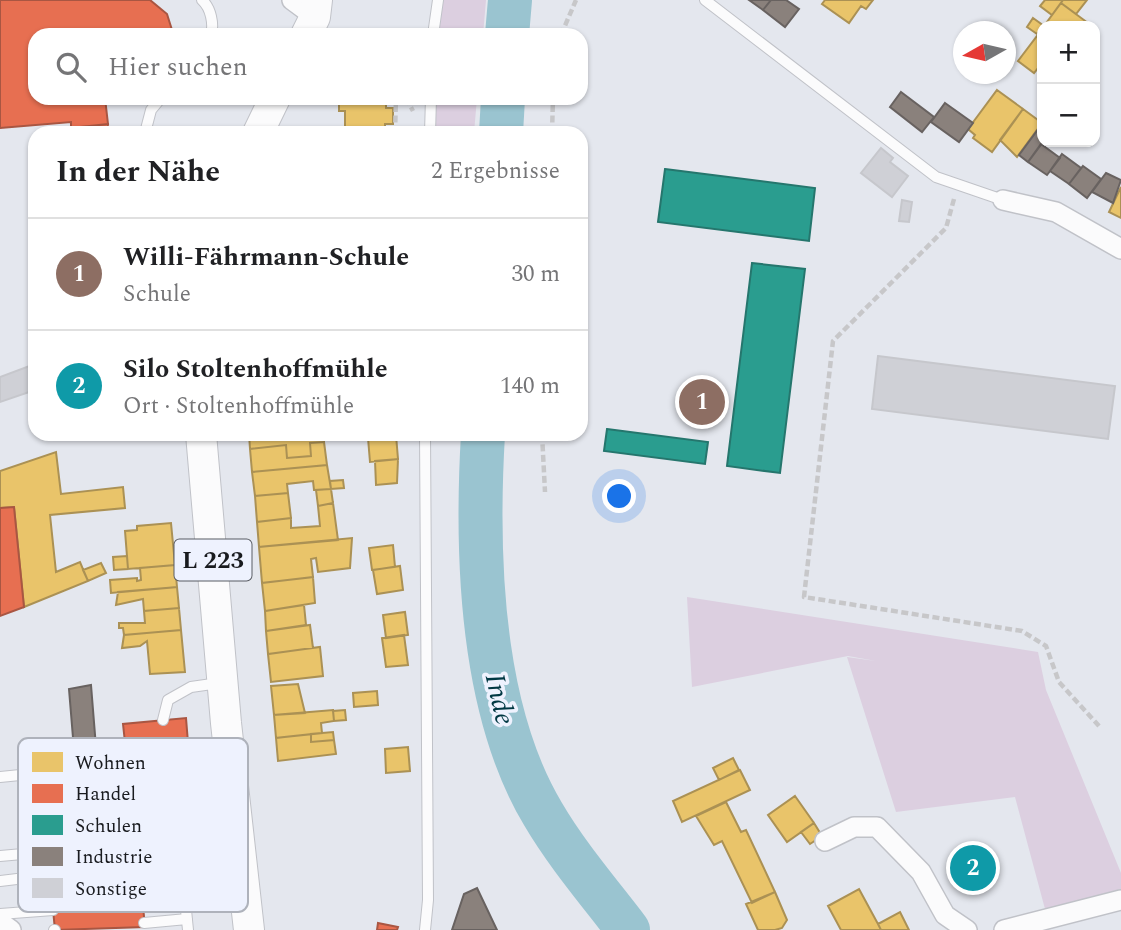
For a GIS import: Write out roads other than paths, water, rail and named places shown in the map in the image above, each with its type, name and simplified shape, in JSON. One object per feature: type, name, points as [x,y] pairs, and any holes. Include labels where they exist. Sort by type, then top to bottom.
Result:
[{"type":"main road","points":[[308,13],[341,0]]},
{"type":"main road","points":[[261,126],[272,105]]},
{"type":"main road","name":"L 223","points":[[203,441],[228,738]]},
{"type":"main road","name":"L 223","points":[[247,912],[249,930]]},
{"type":"street","points":[[1003,200],[1056,212],[1121,249]]},
{"type":"street","points":[[825,841],[854,827],[877,827],[921,872],[945,915],[967,930]]},
{"type":"street","points":[[1004,930],[1121,900]]},
{"type":"street","points":[[0,922],[12,930]]},
{"type":"lane","points":[[202,0],[207,4],[213,28]]},
{"type":"lane","points":[[434,28],[438,0]]},
{"type":"lane","points":[[705,0],[936,177],[957,187],[1003,200]]},
{"type":"lane","points":[[147,126],[150,110],[155,105]]},
{"type":"lane","points":[[430,126],[431,105]]},
{"type":"lane","points":[[425,441],[428,873],[425,930]]},
{"type":"lane","points":[[163,720],[168,701],[191,687],[223,682]]},
{"type":"lane","points":[[0,777],[18,775]]},
{"type":"lane","points":[[0,856],[18,854]]},
{"type":"lane","points":[[0,881],[18,879]]},
{"type":"lane","points":[[0,914],[26,912]]},
{"type":"lane","points":[[144,923],[187,924]]},
{"type":"waterway","name":"Inde","points":[[508,28],[510,0]]},
{"type":"waterway","name":"Inde","points":[[501,126],[503,105]]},
{"type":"waterway","name":"Inde","points":[[483,441],[482,579],[494,679],[506,727],[522,772],[552,829],[628,930]]},
{"type":"place","name":"Willi-Fährmann-Schule","points":[[702,402]]},
{"type":"place","name":"Silo Stoltenhoffmühle","points":[[973,868]]}]
